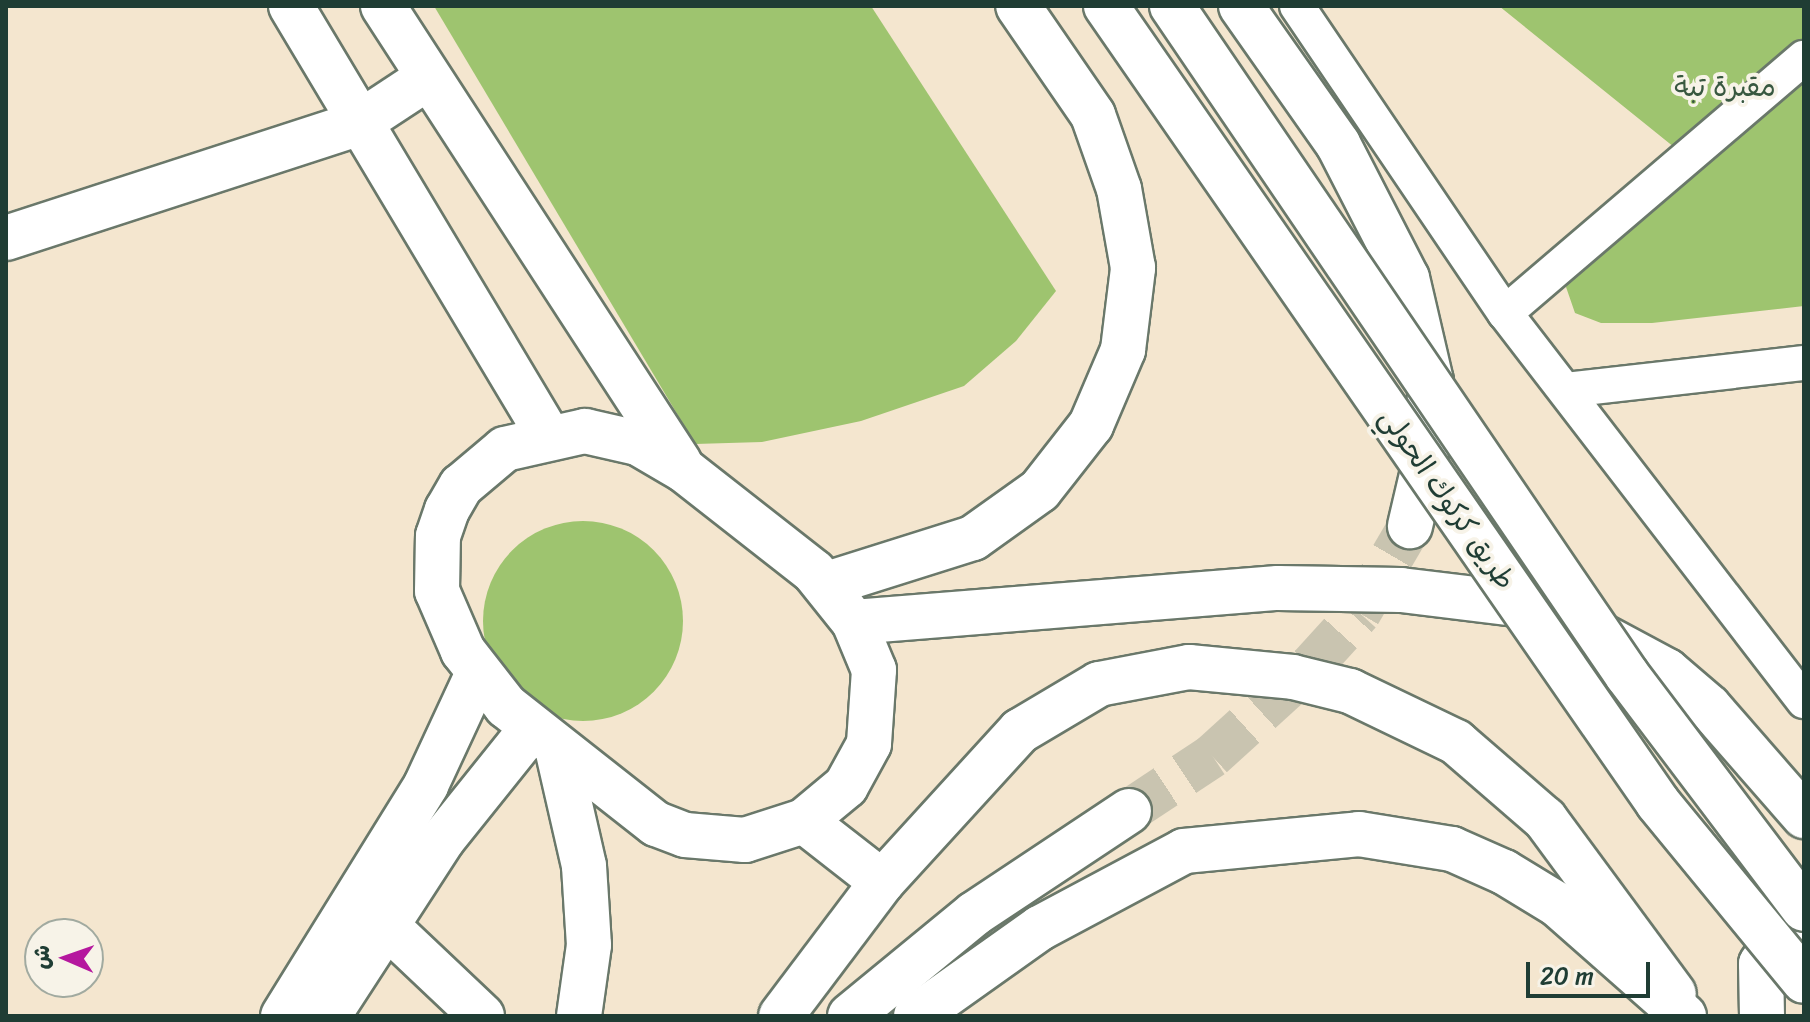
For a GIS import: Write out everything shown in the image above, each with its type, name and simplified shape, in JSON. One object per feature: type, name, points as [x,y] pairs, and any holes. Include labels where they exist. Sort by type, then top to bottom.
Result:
[{"type":"main road","points":[[291,6],[547,434]]},
{"type":"main road","points":[[383,6],[426,79],[684,470]]},
{"type":"main road","points":[[827,584],[973,538],[1040,490],[1091,425],[1123,350],[1133,268],[1119,189],[1093,115],[1018,6]]},
{"type":"main road","name":"طريق كركوك الحولي","points":[[1106,6],[1658,803],[1804,981]]},
{"type":"main road","name":"طريق كركوك الحولي","points":[[1172,6],[1627,675],[1804,909]]},
{"type":"main road","points":[[1241,6],[1338,144],[1407,278],[1431,381],[1425,462],[1410,526]]},
{"type":"main road","points":[[6,238],[359,123],[426,79]]},
{"type":"main road","points":[[547,434],[612,435],[684,470],[827,584],[854,622],[874,670],[869,744],[846,786],[804,821],[745,840],[685,835],[656,824],[544,738],[478,673],[437,591],[438,536],[461,486],[481,465],[547,434]]},
{"type":"main road","points":[[854,622],[1278,588],[1401,590],[1517,604],[1621,641],[1667,671],[1709,707],[1804,816]]},
{"type":"main road","points":[[781,1016],[882,882],[987,764],[1058,704],[1143,672],[1189,667],[1293,677],[1405,712],[1503,777],[1545,819],[1690,1016]]},
{"type":"main road","points":[[283,1016],[426,785],[478,673]]},
{"type":"main road","points":[[328,1016],[389,928],[443,839],[544,738]]},
{"type":"main road","points":[[544,738],[584,866],[589,945],[579,1016]]},
{"type":"main road","points":[[850,1016],[974,914],[1129,811]]},
{"type":"main road","points":[[804,821],[882,882]]},
{"type":"main road","points":[[916,1016],[1130,874],[1221,843],[1346,834],[1399,836],[1504,872],[1558,905],[1684,1016]]},
{"type":"main road","points":[[389,928],[482,1016]]},
{"type":"main road","points":[[1762,1016],[1761,964],[1772,947],[1804,931]]},
{"type":"street","points":[[1297,6],[1505,313],[1804,701]]},
{"type":"street","points":[[1505,313],[1804,58]]},
{"type":"street","points":[[1566,390],[1804,363]]},
{"type":"green space","points":[[434,6],[871,6],[1056,291],[1016,341],[964,386],[861,421],[762,442],[695,444]]},
{"type":"green space","name":"مقبرة تبة","points":[[1499,6],[1804,6],[1804,306],[1652,323],[1601,323],[1575,313],[1566,287],[1570,273],[1700,168]]},
{"type":"green space","points":[[583,521],[621,529],[654,550],[675,583],[683,621],[675,659],[654,692],[621,713],[583,721],[545,713],[512,692],[491,659],[483,621],[491,583],[512,550],[545,529]]},
{"type":"tunnel","points":[[1129,811],[1212,756],[1311,666],[1359,613],[1410,526]]}]
